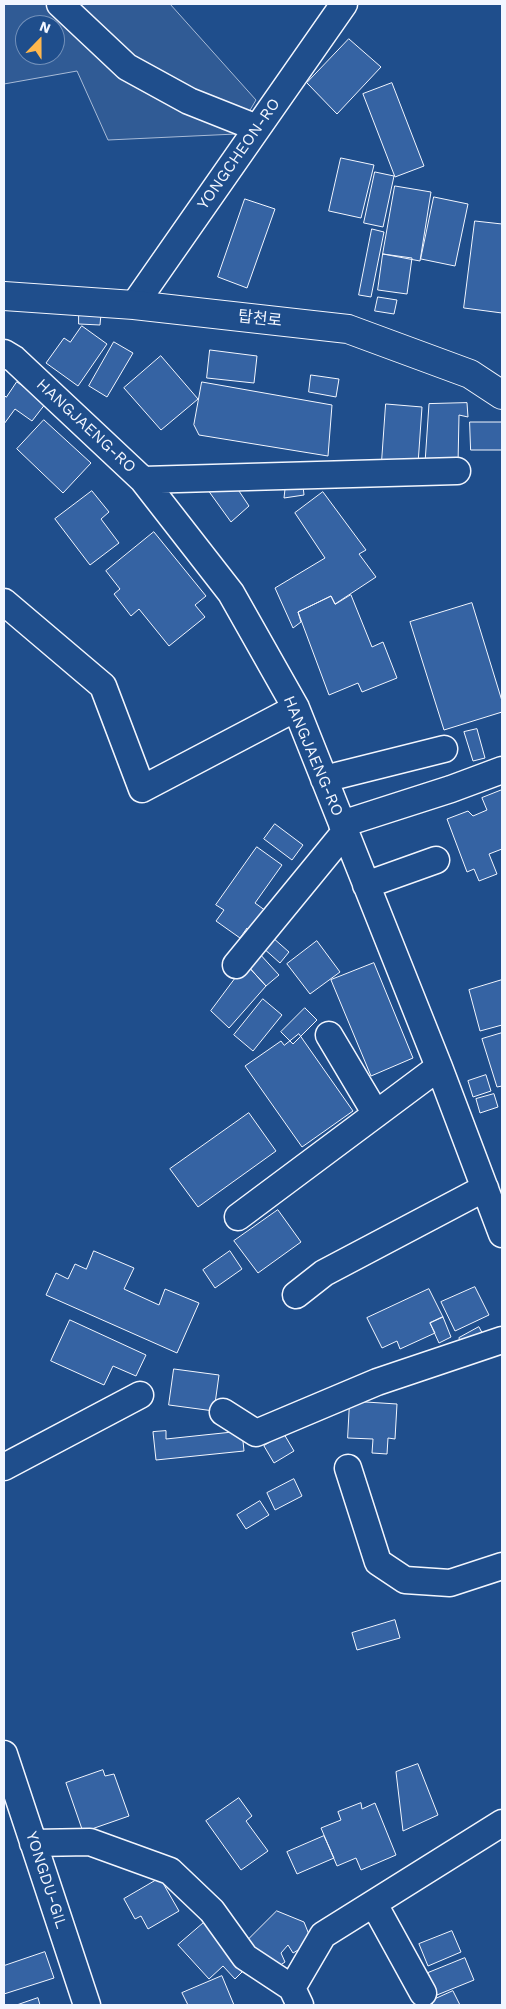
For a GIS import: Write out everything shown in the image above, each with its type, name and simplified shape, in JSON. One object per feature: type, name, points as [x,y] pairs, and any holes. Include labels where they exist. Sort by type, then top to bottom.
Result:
[{"type":"main road","name":"탑천로","points":[[4,296],[134,305],[348,329],[470,374],[502,395]]},
{"type":"street","points":[[60,4],[127,67],[189,101],[257,128]]},
{"type":"street","name":"YONGCHEON-RO","points":[[134,305],[344,4]]},
{"type":"street","name":"HANGJAENG-RO","points":[[4,353],[14,359],[144,480],[231,593],[296,708],[440,1067],[502,1234]]},
{"type":"street","points":[[144,480],[456,471]]},
{"type":"street","points":[[4,602],[102,686],[142,789],[296,708]]},
{"type":"street","points":[[324,779],[444,750]]},
{"type":"street","points":[[236,965],[344,828],[502,770]]},
{"type":"street","points":[[366,885],[436,860]]},
{"type":"street","points":[[329,1035],[376,1114]]},
{"type":"street","points":[[238,1217],[440,1067]]},
{"type":"street","points":[[296,1294],[324,1273],[485,1188]]},
{"type":"street","points":[[223,1412],[256,1433],[377,1382],[502,1340]]},
{"type":"street","points":[[4,1467],[140,1395]]},
{"type":"street","points":[[348,1468],[378,1562],[405,1580],[450,1583],[502,1566]]},
{"type":"street","name":"YONGDU-GIL","points":[[4,1754],[87,2005]]},
{"type":"street","points":[[33,1843],[90,1842],[170,1870],[212,1911],[245,1957],[296,1997],[323,1935],[502,1823]]},
{"type":"street","points":[[374,1904],[422,1993]]},
{"type":"shaded area","points":[[4,4],[170,4],[256,100],[236,134],[108,140],[77,71],[4,84]]},
{"type":"building","points":[[349,39],[381,67],[337,114],[307,83]]},
{"type":"building","points":[[392,83],[424,166],[395,177],[363,94]]},
{"type":"building","points":[[341,158],[374,165],[361,218],[329,211]]},
{"type":"building","points":[[375,172],[394,176],[383,227],[364,223]]},
{"type":"building","points":[[395,186],[431,192],[420,261],[383,254]]},
{"type":"building","points":[[434,197],[468,204],[455,266],[421,259]]},
{"type":"building","points":[[245,199],[275,209],[247,288],[218,277]]},
{"type":"building","points":[[475,221],[502,224],[502,313],[464,308]]},
{"type":"building","points":[[372,229],[384,232],[371,297],[359,295]]},
{"type":"building","points":[[383,254],[412,258],[407,294],[378,290]]},
{"type":"building","points":[[378,297],[397,300],[394,314],[375,311]]},
{"type":"building","points":[[79,313],[101,314],[100,325],[79,324]]},
{"type":"building","points":[[82,326],[107,344],[78,386],[46,363],[64,338],[70,342]]},
{"type":"building","points":[[114,342],[133,353],[107,397],[89,386]]},
{"type":"building","points":[[210,350],[257,356],[254,383],[207,378]]},
{"type":"building","points":[[161,356],[198,399],[161,430],[124,388]]},
{"type":"building","points":[[311,375],[339,379],[336,397],[309,392]]},
{"type":"building","points":[[17,382],[46,403],[32,421],[15,409],[4,424],[4,395],[6,397]]},
{"type":"building","points":[[202,382],[332,405],[328,456],[199,435],[194,425]]},
{"type":"building","points":[[467,403],[468,417],[459,415],[458,464],[425,463],[429,404]]},
{"type":"building","points":[[386,404],[422,407],[418,464],[382,461]]},
{"type":"building","points":[[44,420],[91,463],[63,493],[17,449]]},
{"type":"building","points":[[470,422],[502,422],[502,450],[471,450]]},
{"type":"building","points":[[233,482],[249,506],[231,522],[205,486]]},
{"type":"building","points":[[303,486],[304,495],[284,498],[285,489]]},
{"type":"building","points":[[92,491],[109,512],[101,519],[119,543],[90,565],[55,519]]},
{"type":"building","points":[[323,492],[366,550],[359,554],[376,577],[335,604],[331,596],[298,612],[301,622],[293,628],[275,588],[325,558],[295,513]]},
{"type":"building","points":[[154,532],[206,596],[195,605],[205,617],[169,646],[139,609],[131,616],[114,594],[120,589],[106,571]]},
{"type":"building","points":[[351,595],[372,647],[383,642],[397,678],[362,692],[358,683],[329,695],[298,612],[331,596],[335,604]]},
{"type":"building","points":[[472,603],[502,701],[502,712],[444,730],[410,622]]},
{"type":"building","points":[[477,729],[485,758],[473,761],[464,732]]},
{"type":"building","points":[[502,790],[502,849],[489,854],[497,874],[479,881],[474,869],[467,872],[447,819],[468,811],[473,816],[487,810],[482,798]]},
{"type":"building","points":[[275,824],[303,845],[292,860],[264,839]]},
{"type":"building","points":[[257,847],[282,865],[255,903],[266,911],[250,934],[247,928],[240,938],[216,921],[224,910],[216,905]]},
{"type":"building","points":[[272,937],[289,952],[280,963],[262,947]]},
{"type":"building","points":[[317,941],[340,972],[310,994],[287,964]]},
{"type":"building","points":[[258,952],[279,975],[266,986],[246,964]]},
{"type":"building","points":[[374,963],[413,1058],[371,1076],[331,980]]},
{"type":"building","points":[[246,964],[266,986],[229,1028],[211,1011]]},
{"type":"building","points":[[502,980],[502,1025],[480,1031],[469,990]]},
{"type":"building","points":[[263,999],[282,1015],[253,1051],[234,1035]]},
{"type":"building","points":[[305,1008],[317,1020],[293,1044],[281,1032]]},
{"type":"building","points":[[502,1033],[502,1086],[497,1087],[482,1039]]},
{"type":"building","points":[[299,1034],[353,1111],[302,1147],[245,1066],[281,1041],[284,1045]]},
{"type":"building","points":[[486,1075],[491,1091],[473,1097],[468,1081]]},
{"type":"building","points":[[494,1094],[498,1107],[480,1113],[476,1099]]},
{"type":"building","points":[[249,1113],[276,1151],[198,1207],[170,1169]]},
{"type":"building","points":[[278,1210],[301,1242],[258,1273],[234,1241]]},
{"type":"building","points":[[94,1251],[134,1268],[124,1289],[159,1305],[165,1289],[199,1303],[177,1353],[46,1295],[56,1273],[68,1279],[75,1264],[86,1269]]},
{"type":"building","points":[[230,1251],[242,1269],[215,1288],[203,1270]]},
{"type":"building","points":[[475,1287],[489,1315],[455,1331],[441,1302]]},
{"type":"building","points":[[429,1289],[443,1317],[430,1323],[435,1333],[400,1349],[397,1341],[382,1348],[367,1318]]},
{"type":"building","points":[[443,1317],[451,1337],[439,1343],[430,1323]]},
{"type":"building","points":[[70,1320],[146,1355],[136,1376],[113,1366],[104,1385],[51,1361]]},
{"type":"building","points":[[479,1327],[485,1338],[462,1351],[459,1338]]},
{"type":"building","points":[[174,1369],[219,1375],[214,1411],[169,1405]]},
{"type":"building","points":[[350,1401],[397,1404],[395,1439],[388,1438],[387,1454],[372,1453],[373,1439],[348,1438]]},
{"type":"building","points":[[166,1431],[166,1439],[242,1431],[244,1451],[156,1460],[153,1432]]},
{"type":"building","points":[[284,1434],[294,1451],[274,1463],[264,1446]]},
{"type":"building","points":[[294,1479],[302,1496],[275,1510],[267,1493]]},
{"type":"building","points":[[260,1501],[269,1515],[246,1529],[237,1515]]},
{"type":"building","points":[[395,1620],[400,1638],[357,1650],[352,1633]]},
{"type":"building","points":[[418,1764],[438,1815],[403,1831],[396,1772]]},
{"type":"building","points":[[103,1770],[105,1776],[114,1774],[129,1816],[83,1832],[66,1783]]},
{"type":"building","points":[[239,1798],[252,1816],[246,1821],[268,1851],[241,1870],[206,1821]]},
{"type":"building","points":[[361,1803],[362,1809],[375,1803],[396,1855],[361,1870],[356,1858],[337,1866],[321,1828],[341,1820],[338,1812]]},
{"type":"building","points":[[324,1836],[334,1858],[297,1874],[287,1852]]},
{"type":"building","points":[[160,1878],[179,1911],[148,1929],[141,1916],[135,1919],[124,1899]]},
{"type":"building","points":[[277,1911],[304,1922],[312,1942],[293,1953],[288,1945],[281,1953],[285,1962],[273,1970],[239,1949]]},
{"type":"building","points":[[207,1920],[248,1966],[235,1979],[223,1966],[209,1979],[178,1945]]},
{"type":"building","points":[[452,1931],[461,1952],[428,1966],[419,1944]]},
{"type":"building","points":[[45,1952],[54,1978],[4,1994],[4,1966]]},
{"type":"building","points":[[465,1958],[474,1980],[437,1995],[428,1973]]},
{"type":"building","points":[[222,1976],[234,2005],[188,2005],[182,1993]]},
{"type":"building","points":[[453,1991],[460,2005],[433,2005],[431,2001]]},
{"type":"building","points":[[38,1998],[40,2005],[17,2005]]}]
